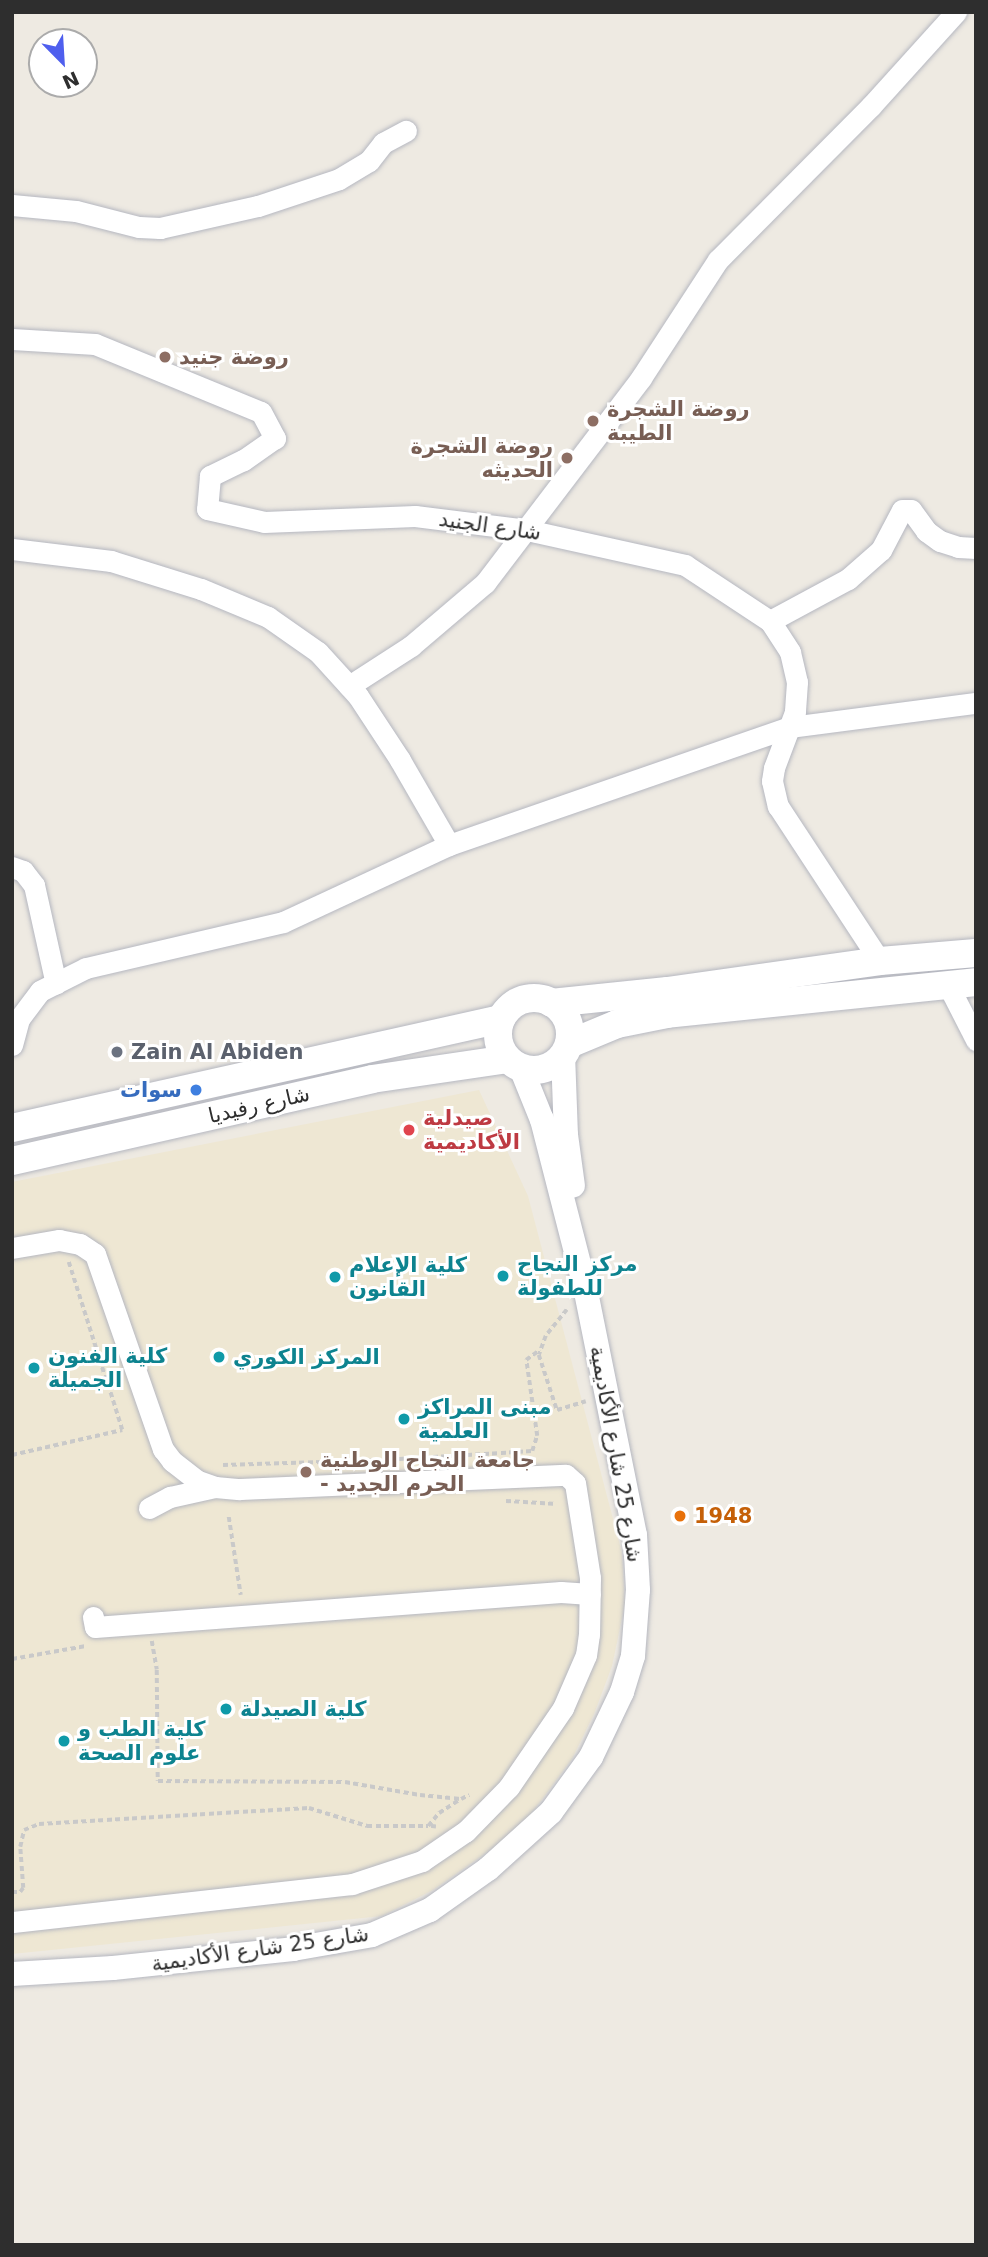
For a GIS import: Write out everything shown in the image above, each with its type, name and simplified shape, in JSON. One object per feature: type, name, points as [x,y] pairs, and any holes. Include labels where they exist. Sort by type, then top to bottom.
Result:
[{"type":"main road","points":[[962,984],[667,1014],[617,1024],[566,1049],[544,1069],[515,1063],[499,1043],[501,1019],[517,1003],[528,999],[551,1003],[667,991],[880,961],[976,953]]},
{"type":"main road","points":[[551,1003],[567,1020],[566,1049]]},
{"type":"main road","name":"شارع رفيديا","points":[[12,1128],[501,1019]]},
{"type":"main road","name":"شارع رفيديا","points":[[13,1158],[372,1079],[515,1063]]},
{"type":"street","points":[[349,686],[411,646],[485,583],[641,378],[718,260],[872,106],[956,12]]},
{"type":"street","points":[[12,205],[66,209],[139,227],[160,228],[258,206],[339,179],[369,161],[383,143],[406,131]]},
{"type":"street","name":"شارع الجنيد","points":[[12,339],[95,344],[261,412],[275,438],[243,460],[210,476],[207,509],[264,522],[415,516],[527,530],[685,565],[770,621],[786,645],[795,667],[797,697],[790,727],[774,768],[774,794],[778,806],[880,961]]},
{"type":"street","points":[[770,621],[848,579],[881,550],[902,510],[911,510],[926,531],[940,541],[958,547],[976,548]]},
{"type":"street","points":[[12,549],[111,561],[201,589],[268,617],[318,652],[349,686],[400,760],[449,845]]},
{"type":"street","points":[[12,1045],[19,1019],[40,991],[86,968],[283,922],[449,845],[790,727],[976,703]]},
{"type":"street","points":[[12,867],[23,871],[34,885],[56,984]]},
{"type":"street","points":[[962,984],[976,1040]]},
{"type":"street","points":[[566,1049],[566,1135],[586,1291]]},
{"type":"street","points":[[515,1063],[542,1120],[586,1291]]},
{"type":"street","points":[[12,1248],[60,1240],[80,1244],[95,1254],[163,1449],[184,1471],[215,1487]]},
{"type":"street","name":"شارع 25 شارع الأكاديمية","points":[[12,1975],[127,1967],[293,1949],[372,1936],[412,1919],[451,1897],[488,1869],[551,1812],[591,1757],[606,1729],[633,1656],[637,1623],[635,1535],[586,1291]]},
{"type":"street","points":[[12,1922],[352,1884],[422,1861],[473,1824],[509,1787],[533,1757],[563,1708],[583,1664],[589,1634],[590,1594],[575,1483],[566,1475],[240,1489],[215,1487],[170,1497],[149,1508]]},
{"type":"street","points":[[93,1617],[95,1627],[561,1592],[590,1594]]},
{"type":"path","points":[[12,1455],[122,1430],[69,1263],[63,1258]]},
{"type":"path","points":[[390,1460],[532,1451],[537,1436],[526,1360],[540,1350]]},
{"type":"path","points":[[108,1385],[120,1382]]},
{"type":"path","points":[[502,1501],[555,1502],[564,1512]]},
{"type":"path","points":[[229,1517],[245,1616]]},
{"type":"path","points":[[151,1639],[157,1670],[158,1781],[345,1782],[461,1799],[476,1793]]},
{"type":"path","points":[[12,1892],[23,1888],[20,1847],[24,1830],[39,1824],[309,1808],[367,1826],[428,1826]]},
{"type":"shaded area","name":"جامعة النجاح الوطنية - الحرم الجديد","points":[[479,1090],[528,1196],[622,1553],[625,1604],[612,1666],[594,1714],[572,1759],[529,1817],[499,1844],[433,1890],[382,1916],[12,1954],[12,1182]]},
{"type":"place","name":"روضة جنيد","points":[[165,357]]},
{"type":"place","name":"روضة الشجرة الطيبة","points":[[593,421]]},
{"type":"place","name":"روضة الشجرة الحديثه","points":[[567,458]]},
{"type":"place","name":"Zain Al Abiden","points":[[117,1052]]},
{"type":"place","name":"سوات","points":[[196,1090]]},
{"type":"place","name":"صيدلية الأكاديمية","points":[[409,1130]]},
{"type":"place","name":"مركز النجاح للطفولة","points":[[503,1276]]},
{"type":"place","name":"كلية الإعلام القانون","points":[[335,1277]]},
{"type":"place","name":"المركز الكوري","points":[[219,1357]]},
{"type":"place","name":"كلية الفنون الجميلة","points":[[34,1368]]},
{"type":"place","name":"مبنى المراكز العلمية","points":[[404,1419]]},
{"type":"place","name":"جامعة النجاح الوطنية - الحرم الجديد","points":[[306,1472]]},
{"type":"place","name":"1948","points":[[680,1516]]},
{"type":"place","name":"كلية الصيدلة","points":[[226,1709]]},
{"type":"place","name":"كلية الطب و علوم الصحة","points":[[64,1741]]}]
